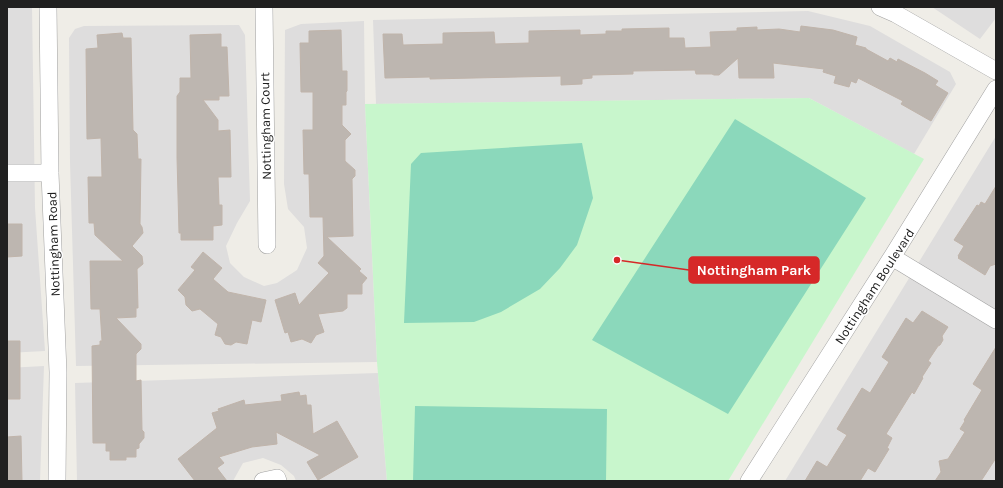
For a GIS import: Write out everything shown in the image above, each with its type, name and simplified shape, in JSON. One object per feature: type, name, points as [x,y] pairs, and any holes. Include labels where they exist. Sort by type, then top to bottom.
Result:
[{"type":"street","name":"Nottingham Road","points":[[48,7],[50,173],[58,372],[57,481]]},
{"type":"street","name":"Nottingham Court","points":[[264,7],[267,245]]},
{"type":"street","points":[[880,7],[896,14],[996,71]]},
{"type":"street","name":"Nottingham Boulevard","points":[[749,481],[892,257],[996,89]]},
{"type":"street","points":[[7,173],[50,173]]},
{"type":"street","points":[[892,257],[996,320]]},
{"type":"street","points":[[263,481],[277,478],[278,481]]},
{"type":"shaded area","points":[[7,7],[32,7],[35,208],[45,351],[7,353]]},
{"type":"shaded area","points":[[932,7],[996,7],[996,18],[980,39]]},
{"type":"shaded area","points":[[808,11],[870,26],[950,72],[956,84],[914,154],[809,98],[376,104],[373,20]]},
{"type":"shaded area","points":[[364,21],[365,104],[377,362],[76,366],[70,162],[69,38],[75,29],[84,26],[239,25],[245,35],[250,201],[226,246],[230,263],[244,277],[264,286],[277,283],[297,270],[307,248],[304,227],[288,209],[284,184],[285,30],[301,24]]},
{"type":"shaded area","points":[[996,136],[996,481],[785,481]]},
{"type":"shaded area","points":[[44,366],[40,481],[7,481],[7,368]]},
{"type":"shaded area","points":[[378,373],[387,481],[296,481],[294,476],[281,465],[263,458],[243,463],[233,481],[77,481],[75,383]]},
{"type":"green space","points":[[809,98],[924,159],[728,481],[387,481],[377,362],[365,104]]},
{"type":"green space","points":[[735,119],[866,198],[728,414],[592,340]]},
{"type":"green space","points":[[582,143],[593,198],[577,245],[560,268],[540,289],[501,312],[474,322],[404,323],[411,164],[421,153]]},
{"type":"green space","points":[[415,406],[607,409],[606,481],[413,481]]},
{"type":"building","points":[[801,26],[833,30],[857,37],[855,45],[866,48],[888,61],[890,58],[897,62],[898,59],[938,81],[935,85],[948,93],[931,121],[901,104],[903,101],[858,78],[856,83],[851,81],[849,87],[834,83],[836,76],[823,72],[824,69],[773,63],[774,78],[739,78],[738,58],[719,75],[696,74],[695,70],[633,71],[633,74],[592,75],[592,78],[582,79],[582,84],[561,85],[561,76],[430,79],[430,77],[385,78],[383,34],[402,34],[403,45],[443,44],[443,33],[494,32],[495,44],[529,43],[529,31],[580,30],[580,35],[606,34],[606,31],[622,31],[622,29],[669,28],[669,38],[684,38],[685,48],[711,47],[710,32],[737,31],[737,28],[757,27],[757,30],[779,29],[800,32]]},
{"type":"building","points":[[341,30],[342,71],[347,71],[346,105],[342,105],[342,125],[351,134],[345,140],[345,161],[355,170],[355,176],[352,179],[353,236],[327,237],[361,269],[359,271],[367,278],[362,284],[362,294],[347,294],[347,308],[343,311],[318,314],[324,332],[316,335],[311,343],[302,339],[291,342],[288,332],[285,333],[275,300],[295,293],[299,305],[329,273],[318,263],[324,256],[323,217],[310,217],[309,174],[304,174],[303,130],[313,130],[313,92],[301,92],[300,43],[309,43],[309,31]]},
{"type":"building","points":[[122,33],[123,38],[131,38],[133,130],[137,134],[138,159],[141,159],[140,224],[143,233],[132,246],[142,256],[143,264],[137,269],[138,308],[136,308],[136,317],[116,318],[141,344],[141,349],[136,354],[136,381],[141,380],[142,430],[144,432],[144,438],[139,444],[139,448],[136,449],[136,457],[126,457],[126,460],[110,460],[110,451],[106,451],[106,443],[93,443],[92,346],[100,345],[100,341],[102,341],[100,309],[91,309],[90,261],[123,261],[95,235],[94,223],[89,223],[88,177],[102,177],[101,138],[87,139],[86,49],[98,48],[97,35]]},
{"type":"building","points":[[221,34],[221,47],[227,47],[229,96],[219,96],[219,100],[203,100],[218,120],[218,131],[230,130],[231,177],[218,177],[219,205],[222,205],[222,225],[213,226],[213,240],[181,240],[181,233],[179,233],[177,157],[177,96],[180,92],[180,78],[191,78],[190,35]]},
{"type":"building","points":[[996,186],[996,264],[990,266],[985,275],[958,258],[964,246],[954,240],[977,205],[979,206],[981,202],[985,204]]},
{"type":"building","points":[[7,224],[22,224],[22,256],[7,257]]},
{"type":"building","points":[[203,252],[222,268],[213,279],[228,292],[266,300],[261,322],[252,320],[247,344],[236,342],[231,345],[225,344],[221,337],[215,335],[218,324],[200,309],[192,311],[186,305],[185,297],[178,290],[195,270],[191,267]]},
{"type":"building","points":[[922,311],[948,327],[942,336],[943,340],[928,361],[931,363],[914,394],[912,392],[886,434],[892,438],[887,448],[889,449],[875,472],[868,468],[860,481],[805,481],[817,461],[827,467],[847,435],[837,429],[862,388],[870,393],[889,362],[882,357],[906,318],[913,323]]},
{"type":"building","points":[[7,341],[20,341],[20,399],[7,399]]},
{"type":"building","points":[[996,347],[996,458],[981,481],[935,481],[941,472],[939,461],[948,459],[965,432],[960,429],[982,390],[973,384]]},
{"type":"building","points":[[299,392],[300,396],[306,395],[307,405],[311,405],[313,434],[337,421],[358,457],[318,480],[307,462],[320,455],[276,432],[277,444],[252,447],[219,457],[224,463],[217,468],[227,481],[195,481],[178,459],[217,428],[212,413],[219,411],[218,409],[244,400],[245,405],[282,401],[281,395]]},
{"type":"building","points":[[21,436],[22,481],[7,481],[7,437]]},
{"type":"place","name":"Nottingham Park","points":[[617,260]]}]
